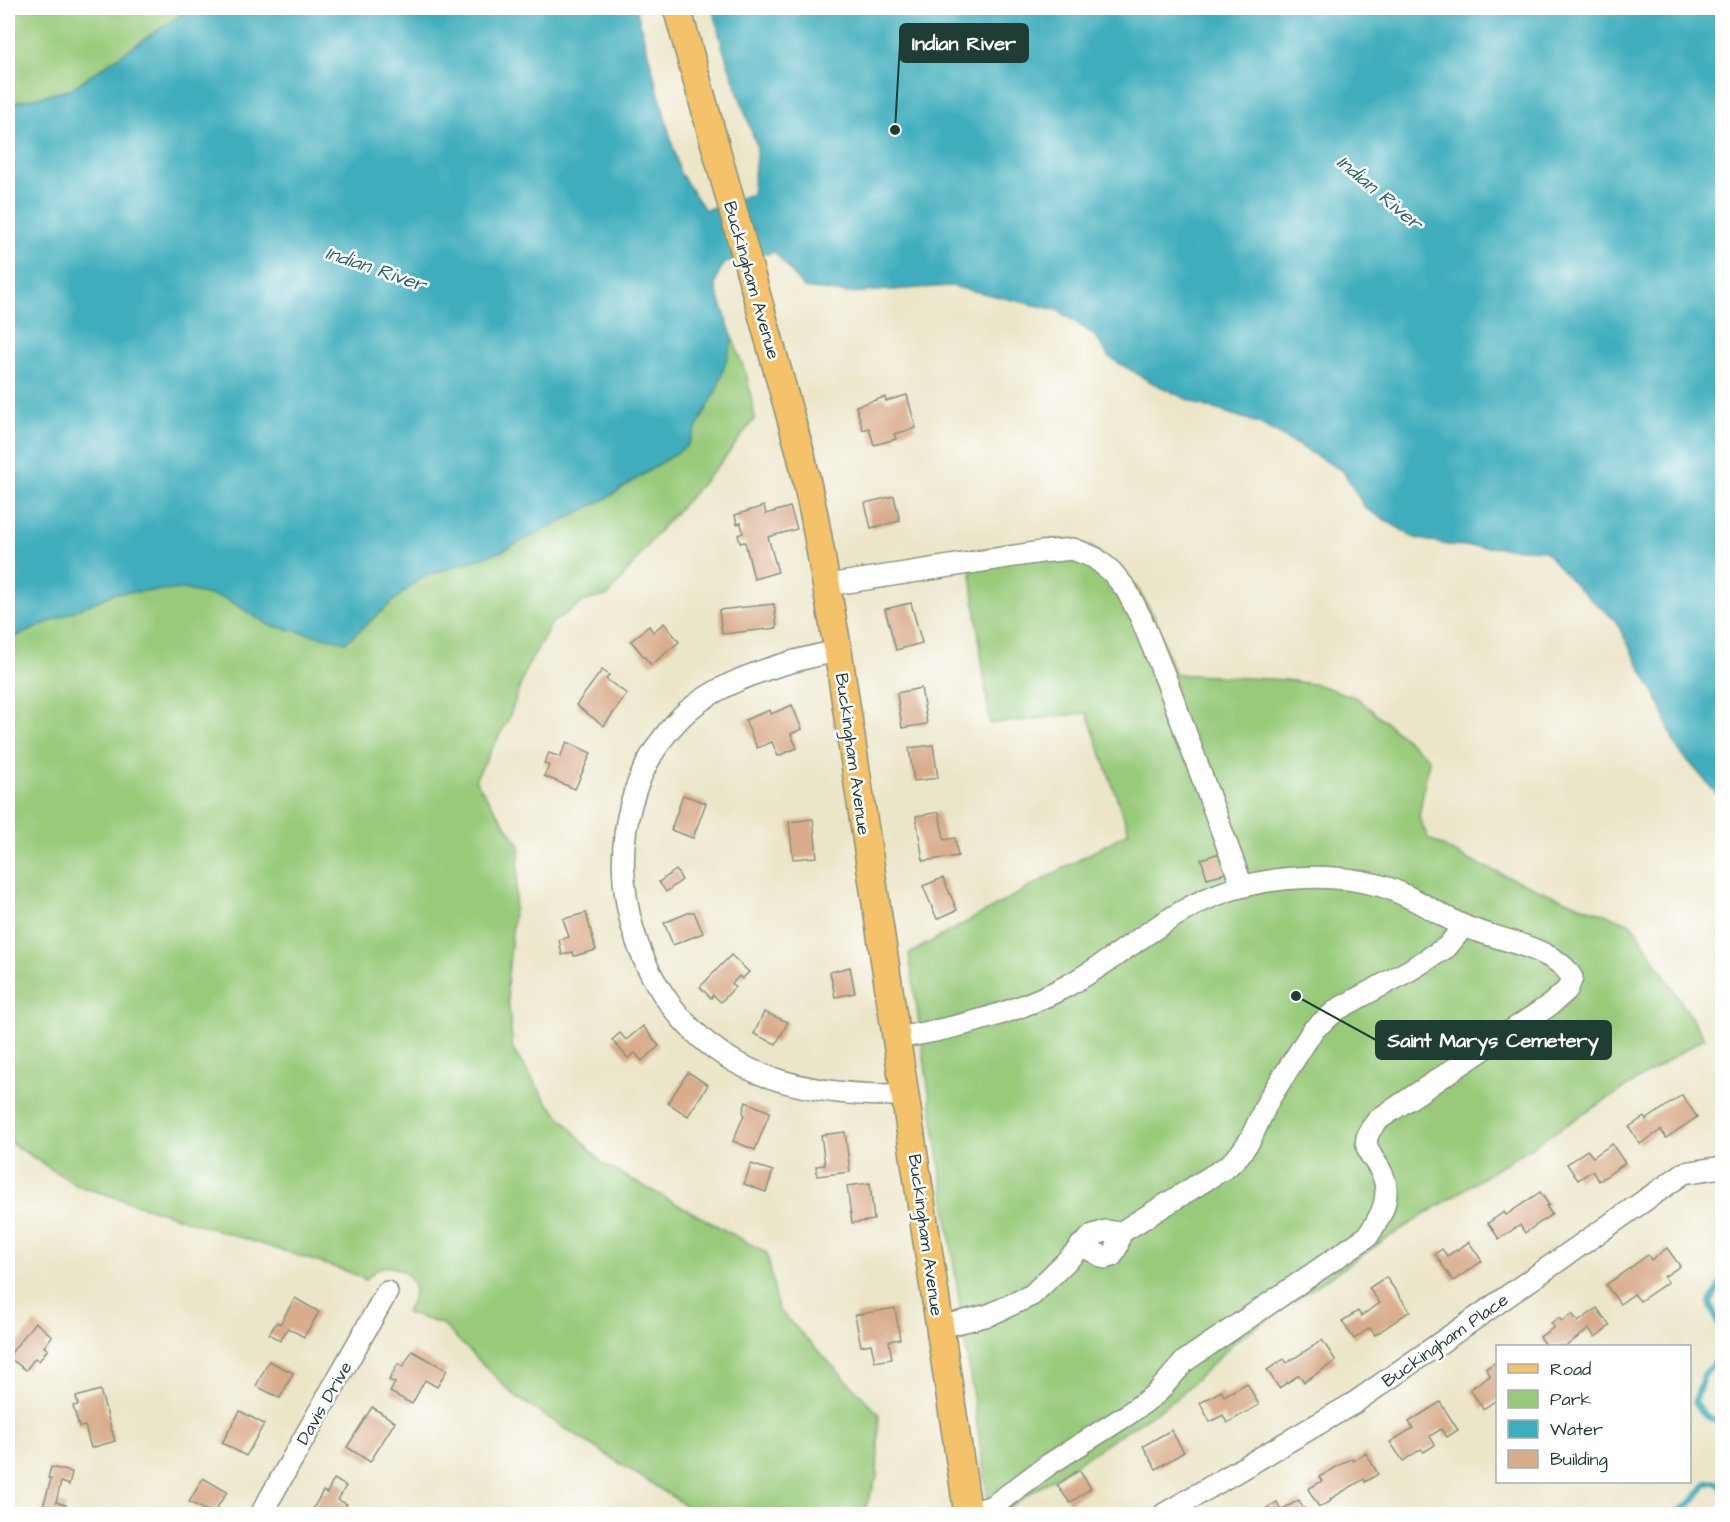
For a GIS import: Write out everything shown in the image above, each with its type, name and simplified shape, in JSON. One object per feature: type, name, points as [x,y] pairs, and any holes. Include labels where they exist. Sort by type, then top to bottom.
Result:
[{"type":"main road","name":"Buckingham Avenue","points":[[676,8],[801,455],[828,585],[968,1515]]},
{"type":"street","points":[[828,585],[1041,552],[1073,549],[1095,558],[1111,570],[1126,590],[1141,618],[1242,886]]},
{"type":"street","points":[[838,651],[811,656],[762,671],[717,692],[682,716],[665,736],[636,789],[627,819],[624,849],[625,895],[632,928],[643,959],[658,989],[676,1014],[699,1038],[738,1064],[784,1082],[875,1096],[905,1095]]},
{"type":"street","points":[[896,1038],[973,1022],[1027,1005],[1086,975],[1196,904],[1242,886],[1280,879],[1334,879],[1377,885],[1413,898],[1464,926],[1552,957],[1568,968],[1572,978],[1567,990],[1550,1005],[1379,1119],[1370,1128],[1366,1135],[1367,1148],[1382,1171],[1386,1189],[1383,1213],[1368,1236],[1185,1361],[1157,1393],[1127,1415],[1048,1465],[993,1506],[968,1515]]},
{"type":"street","points":[[940,1327],[989,1315],[1032,1295],[1093,1235],[1106,1231],[1120,1233],[1228,1166],[1250,1140],[1269,1100],[1313,1029],[1338,1009],[1447,947],[1464,926]]},
{"type":"street","name":"Buckingham Place","points":[[1164,1515],[1354,1403],[1684,1173],[1722,1167]]},
{"type":"street","name":"Davis Drive","points":[[261,1515],[387,1292]]},
{"type":"green space","points":[[8,8],[191,8],[69,90],[8,104]]},
{"type":"green space","points":[[733,339],[747,377],[755,418],[724,459],[659,531],[609,595],[585,601],[552,623],[526,669],[509,718],[475,780],[520,846],[507,987],[513,1050],[547,1102],[603,1164],[767,1253],[778,1309],[879,1414],[877,1477],[863,1514],[699,1514],[516,1397],[442,1324],[406,1313],[413,1297],[414,1286],[401,1270],[390,1267],[380,1268],[366,1280],[349,1272],[76,1185],[8,1141],[8,640],[115,593],[183,589],[227,599],[269,625],[346,642],[420,578],[502,551],[607,498],[687,446],[717,389]]},
{"type":"green space","points":[[1058,540],[1091,546],[1135,585],[1154,616],[1174,674],[1286,680],[1319,685],[1357,698],[1429,759],[1419,817],[1428,838],[1470,861],[1547,893],[1632,924],[1704,1038],[1389,1237],[1238,1339],[1176,1399],[998,1514],[990,1514],[909,954],[1129,832],[1087,713],[990,724],[968,551]]},
{"type":"water","points":[[191,8],[636,8],[680,173],[705,210],[752,194],[757,147],[722,46],[713,8],[1722,8],[1722,800],[1676,747],[1658,700],[1615,620],[1577,587],[1544,550],[1448,545],[1415,538],[1365,508],[1343,471],[1259,423],[1195,403],[1149,381],[1109,357],[1094,335],[1057,310],[951,286],[846,293],[804,288],[775,252],[725,263],[719,272],[715,285],[733,339],[717,389],[687,446],[607,498],[502,551],[420,578],[346,642],[269,625],[227,599],[183,589],[115,593],[8,640],[8,104],[69,90]]},
{"type":"building","points":[[907,395],[916,428],[894,434],[896,439],[874,445],[869,428],[863,430],[856,406],[885,397],[886,401]]},
{"type":"building","points":[[894,496],[900,521],[871,528],[865,503]]},
{"type":"building","points":[[764,506],[766,514],[790,507],[797,529],[768,537],[778,572],[754,579],[745,542],[740,543],[738,535],[743,533],[741,523],[737,524],[735,515]]},
{"type":"building","points":[[911,603],[922,643],[896,650],[885,609]]},
{"type":"building","points":[[774,604],[777,628],[722,634],[719,610]]},
{"type":"building","points":[[664,623],[679,642],[651,665],[631,641],[649,626],[653,632]]},
{"type":"building","points":[[602,670],[609,675],[606,679],[627,694],[604,726],[576,705]]},
{"type":"building","points":[[921,688],[927,724],[902,728],[897,693]]},
{"type":"building","points":[[792,705],[802,729],[791,734],[797,748],[778,756],[772,742],[757,748],[745,720],[770,710],[771,714]]},
{"type":"building","points":[[567,742],[591,753],[575,789],[544,776],[549,766],[544,763],[549,753],[560,757]]},
{"type":"building","points":[[933,745],[938,778],[914,781],[909,748]]},
{"type":"building","points":[[683,795],[706,803],[693,838],[671,830]]},
{"type":"building","points":[[939,812],[944,840],[955,838],[958,856],[923,861],[916,816]]},
{"type":"building","points":[[813,819],[817,857],[793,859],[789,822]]},
{"type":"building","points":[[1220,853],[1226,873],[1207,878],[1201,859]]},
{"type":"building","points":[[676,870],[682,880],[666,892],[659,882]]},
{"type":"building","points":[[943,878],[957,910],[937,919],[923,886]]},
{"type":"building","points":[[694,912],[703,933],[673,945],[664,923]]},
{"type":"building","points":[[586,913],[596,950],[574,956],[573,952],[562,955],[559,940],[569,937],[563,919]]},
{"type":"building","points":[[731,955],[749,972],[742,979],[739,976],[732,984],[735,987],[721,1002],[713,995],[711,998],[700,987]]},
{"type":"building","points":[[850,967],[855,993],[835,997],[830,972]]},
{"type":"building","points":[[764,1012],[788,1022],[776,1044],[754,1034]]},
{"type":"building","points":[[643,1026],[659,1046],[642,1061],[635,1053],[628,1058],[612,1040],[620,1033],[626,1040]]},
{"type":"building","points":[[688,1072],[708,1085],[688,1116],[668,1103]]},
{"type":"building","points":[[1682,1095],[1697,1117],[1666,1138],[1661,1130],[1640,1144],[1629,1127],[1644,1117],[1646,1120]]},
{"type":"building","points":[[746,1102],[770,1112],[755,1150],[733,1141],[744,1115]]},
{"type":"building","points":[[845,1132],[850,1172],[817,1176],[816,1166],[825,1165],[821,1135]]},
{"type":"building","points":[[1612,1144],[1625,1163],[1599,1181],[1592,1171],[1578,1180],[1567,1164],[1587,1150],[1593,1157]]},
{"type":"building","points":[[751,1164],[773,1171],[766,1192],[744,1184]]},
{"type":"building","points":[[870,1183],[874,1220],[852,1223],[847,1186]]},
{"type":"building","points":[[1540,1192],[1552,1214],[1525,1233],[1520,1225],[1499,1239],[1488,1223],[1504,1212],[1506,1215]]},
{"type":"building","points":[[1469,1242],[1482,1261],[1453,1281],[1435,1254],[1442,1249],[1447,1256]]},
{"type":"building","points":[[1667,1248],[1680,1266],[1664,1277],[1668,1282],[1640,1301],[1634,1294],[1620,1304],[1606,1285],[1648,1255],[1651,1260]]},
{"type":"building","points":[[1386,1277],[1410,1311],[1375,1335],[1370,1328],[1354,1339],[1342,1321],[1358,1311],[1361,1316],[1380,1303],[1369,1288]]},
{"type":"building","points":[[295,1298],[319,1312],[304,1337],[288,1328],[280,1341],[269,1334],[277,1322],[280,1324]]},
{"type":"building","points":[[895,1308],[900,1339],[889,1341],[892,1359],[875,1362],[871,1344],[861,1346],[855,1315]]},
{"type":"building","points":[[1597,1308],[1610,1326],[1595,1337],[1589,1329],[1567,1345],[1546,1345],[1540,1337],[1554,1327],[1551,1323],[1559,1318],[1562,1321],[1572,1314],[1578,1322]]},
{"type":"building","points":[[35,1322],[52,1336],[44,1347],[48,1349],[39,1361],[35,1358],[26,1370],[8,1357]]},
{"type":"building","points":[[1322,1340],[1336,1361],[1304,1382],[1299,1375],[1279,1388],[1267,1370],[1284,1359],[1287,1363]]},
{"type":"building","points":[[412,1351],[447,1370],[437,1387],[425,1380],[412,1404],[390,1392],[395,1383],[389,1380],[398,1364],[403,1367]]},
{"type":"building","points":[[269,1361],[293,1373],[280,1398],[256,1386]]},
{"type":"building","points":[[1496,1362],[1496,1400],[1483,1409],[1470,1389],[1490,1376],[1486,1368]]},
{"type":"building","points":[[1247,1383],[1259,1405],[1227,1423],[1223,1415],[1210,1422],[1200,1403],[1221,1391],[1224,1396]]},
{"type":"building","points":[[100,1390],[115,1441],[91,1448],[85,1426],[79,1427],[73,1406],[78,1405],[76,1397]]},
{"type":"building","points":[[1440,1402],[1458,1430],[1447,1437],[1441,1429],[1430,1436],[1435,1445],[1424,1452],[1421,1449],[1403,1461],[1390,1442],[1413,1428],[1409,1422]]},
{"type":"building","points":[[372,1407],[395,1422],[370,1462],[347,1447]]},
{"type":"building","points":[[240,1411],[264,1424],[246,1456],[222,1443]]},
{"type":"building","points":[[1171,1430],[1184,1452],[1156,1469],[1143,1446]]},
{"type":"building","points":[[1366,1453],[1378,1474],[1365,1482],[1364,1479],[1319,1507],[1308,1489],[1322,1481],[1319,1477],[1352,1458],[1353,1461]]},
{"type":"building","points":[[51,1467],[72,1472],[69,1485],[61,1482],[56,1502],[66,1505],[64,1514],[41,1514],[51,1479],[48,1478]]},
{"type":"building","points":[[1079,1470],[1091,1488],[1070,1503],[1057,1485]]},
{"type":"building","points":[[203,1478],[227,1492],[213,1514],[189,1502]]},
{"type":"building","points":[[334,1479],[346,1486],[338,1500],[347,1504],[341,1514],[310,1514],[323,1491],[327,1493]]},
{"type":"building","points":[[1299,1500],[1307,1514],[1256,1514],[1277,1502],[1281,1510]]},
{"type":"waterway","points":[[1722,1281],[1710,1302],[1722,1335]]},
{"type":"waterway","points":[[1722,1352],[1703,1377],[1695,1402],[1706,1416],[1722,1421]]},
{"type":"waterway","points":[[1675,1514],[1693,1501],[1707,1483],[1715,1482],[1722,1487]]},
{"type":"place","name":"Indian River","points":[[895,130]]},
{"type":"place","name":"Saint Marys Cemetery","points":[[1296,996]]}]
